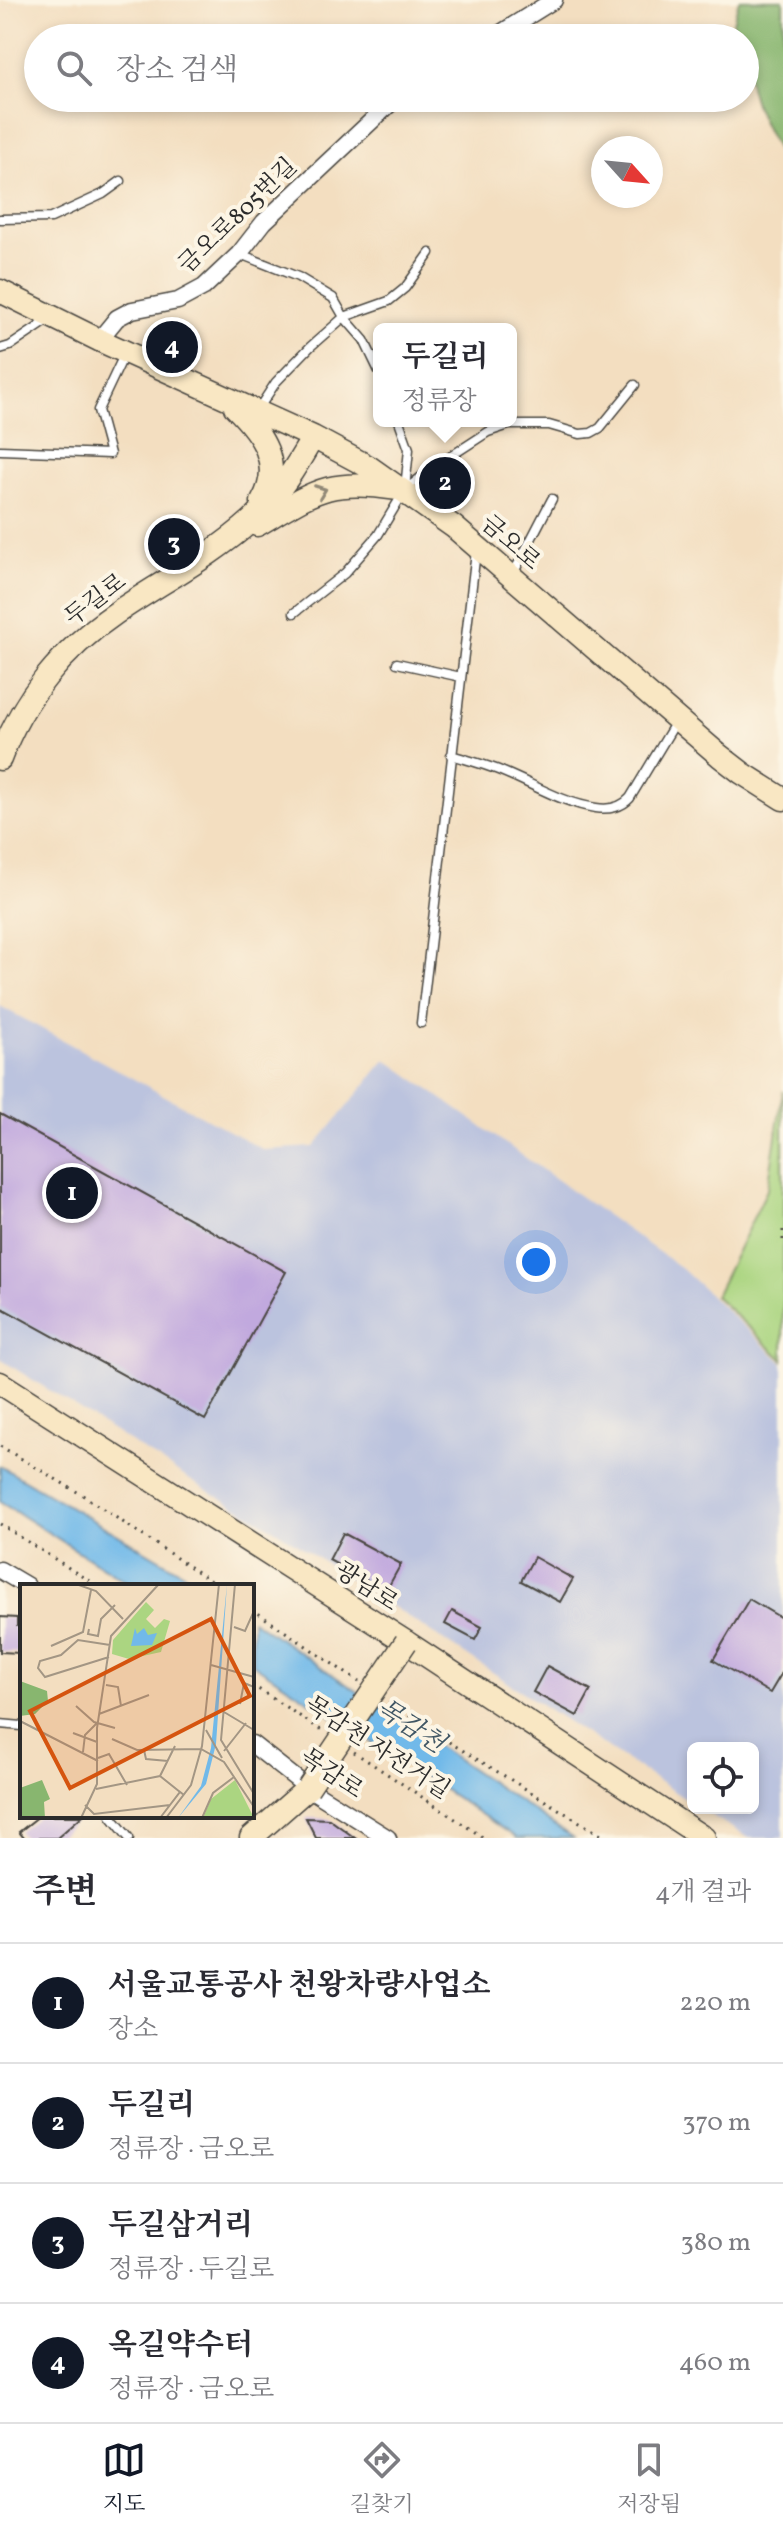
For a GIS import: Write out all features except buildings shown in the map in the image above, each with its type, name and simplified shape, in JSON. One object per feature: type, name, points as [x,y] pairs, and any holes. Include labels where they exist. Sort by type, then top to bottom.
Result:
[{"type":"street","points":[[515,24],[554,0]]},
{"type":"street","name":"금오로805번길","points":[[99,340],[117,318],[132,310],[178,301],[204,287],[239,254],[275,211],[381,112]]},
{"type":"street","name":"금오로","points":[[0,291],[99,340],[313,437],[405,490],[477,547],[677,720],[742,773],[783,799]]},
{"type":"street","points":[[226,397],[254,427],[270,453],[270,482],[251,520]]},
{"type":"street","name":"두길로","points":[[0,756],[28,701],[68,653],[115,614],[205,556],[251,520],[284,483],[313,437]]},
{"type":"street","points":[[205,556],[314,493],[332,486],[366,484],[405,490]]},
{"type":"street","name":"광남로","points":[[0,1383],[406,1642],[704,1838]]},
{"type":"street","points":[[0,1570],[24,1584]]},
{"type":"street","points":[[251,1838],[308,1788],[406,1642]]},
{"type":"street","name":"목감로","points":[[254,1746],[308,1788],[388,1838]]},
{"type":"lane","points":[[0,219],[51,218],[103,194],[121,181]]},
{"type":"lane","points":[[257,411],[276,382],[344,317],[389,301],[411,282],[430,253]]},
{"type":"lane","points":[[239,254],[323,290],[333,298],[344,317],[364,340],[373,359]]},
{"type":"lane","points":[[0,349],[10,346],[52,318]]},
{"type":"lane","points":[[0,450],[110,454],[98,410],[125,352]]},
{"type":"lane","points":[[517,425],[549,425],[580,434],[591,433],[600,428],[635,385]]},
{"type":"lane","points":[[401,427],[409,449],[405,490]]},
{"type":"lane","points":[[294,613],[345,573],[364,552],[405,490],[488,432],[503,427]]},
{"type":"lane","points":[[511,577],[552,499]]},
{"type":"lane","points":[[421,1023],[477,547]]},
{"type":"lane","points":[[397,663],[461,677]]},
{"type":"lane","points":[[451,755],[492,767],[597,809],[612,808],[624,805],[630,798],[677,720]]},
{"type":"lane","points":[[0,1724],[20,1726]]},
{"type":"lane","points":[[113,1818],[129,1838]]},
{"type":"path","points":[[783,1230],[783,1244]]},
{"type":"path","points":[[0,1446],[84,1496],[215,1584]]},
{"type":"path","points":[[0,1524],[94,1584]]},
{"type":"path","name":"목감천 자전거길","points":[[254,1610],[365,1685]]},
{"type":"path","name":"목감천 자전거길","points":[[254,1686],[334,1739]]},
{"type":"path","name":"목감천 자전거길","points":[[378,1694],[444,1739],[606,1838]]},
{"type":"path","name":"목감천 자전거길","points":[[346,1747],[484,1838]]},
{"type":"shaded area","points":[[0,1006],[264,1150],[314,1147],[386,1059],[681,1268],[783,1363],[783,1838],[749,1838],[709,1814],[759,1814],[759,1742],[687,1742],[687,1800],[271,1527],[198,1485],[0,1359]]},
{"type":"green space","points":[[739,0],[783,0],[783,161],[759,111],[759,24],[733,24]]},
{"type":"green space","points":[[783,1091],[783,1360],[715,1296],[768,1188]]},
{"type":"water","points":[[0,1466],[199,1584],[130,1584],[0,1502]]},
{"type":"water","name":"목감천","points":[[254,1621],[573,1838],[517,1838],[254,1664]]},
{"type":"place","name":"옥길약수터","points":[[172,347]]},
{"type":"place","name":"두길리","points":[[445,483]]},
{"type":"place","name":"두길삼거리","points":[[174,544]]},
{"type":"place","name":"서울교통공사 천왕차량사업소","points":[[72,1193]]}]
